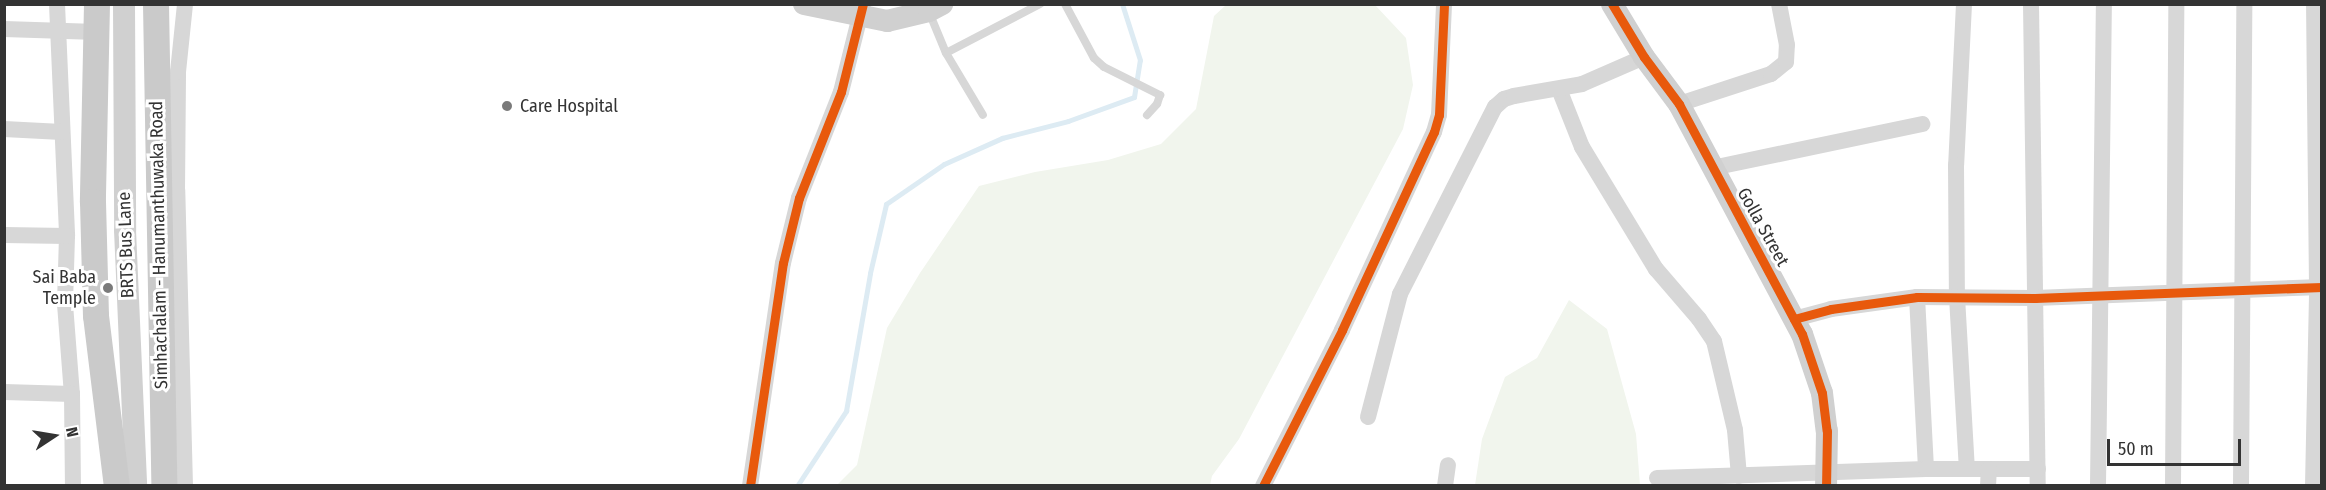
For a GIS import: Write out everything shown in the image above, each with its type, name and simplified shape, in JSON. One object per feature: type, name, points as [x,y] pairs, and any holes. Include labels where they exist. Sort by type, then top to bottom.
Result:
[{"type":"main road","points":[[98,4],[93,202],[95,296],[117,486]]},
{"type":"main road","name":"Simhachalam - Hanumanthuwaka Road","points":[[156,4],[164,486]]},
{"type":"street","points":[[57,4],[67,236],[65,304],[72,393],[73,486]]},
{"type":"street","name":"BRTS Bus Lane","points":[[124,4],[124,231],[136,486]]},
{"type":"street","points":[[185,4],[178,72],[177,190],[185,486]]},
{"type":"street","points":[[804,4],[862,11],[887,21],[935,8]]},
{"type":"street","points":[[1263,486],[1332,351],[1434,132],[1439,115],[1444,4]]},
{"type":"street","name":"Golla Street","points":[[1612,4],[1644,57],[1679,104],[1794,319],[1814,364],[1822,393],[1827,431],[1827,480]]},
{"type":"street","points":[[1679,104],[1771,75],[1786,62],[1787,45],[1779,4]]},
{"type":"street","points":[[1964,4],[1956,165],[1958,297],[1967,469]]},
{"type":"street","points":[[1657,478],[1739,476],[1827,480],[1894,478],[1926,469],[1967,469],[1989,477],[2038,477],[2031,4]]},
{"type":"street","points":[[2098,486],[2104,4]]},
{"type":"street","points":[[2173,486],[2176,4]]},
{"type":"street","points":[[2241,486],[2244,4]]},
{"type":"street","points":[[2313,486],[2319,287],[2314,4]]},
{"type":"street","points":[[750,486],[786,252],[799,198],[841,92],[862,11]]},
{"type":"street","points":[[4,29],[98,32]]},
{"type":"street","points":[[1368,417],[1400,294],[1488,120],[1504,99],[1559,89],[1606,76],[1644,57]]},
{"type":"street","points":[[1559,89],[1582,147],[1656,269],[1700,319],[1714,341],[1735,430],[1739,476]]},
{"type":"street","points":[[1712,168],[1922,124]]},
{"type":"street","points":[[4,129],[62,132]]},
{"type":"street","points":[[4,235],[67,236]]},
{"type":"street","points":[[1794,319],[1831,309],[1917,297],[2035,298],[2319,287]]},
{"type":"street","points":[[1917,297],[1926,469]]},
{"type":"street","points":[[4,392],[72,393]]},
{"type":"street","points":[[1444,486],[1448,465]]},
{"type":"lane","points":[[946,53],[1040,4]]},
{"type":"lane","points":[[1065,4],[1094,58],[1104,67],[1160,95],[1160,100],[1147,115]]},
{"type":"lane","points":[[935,8],[946,53],[983,115]]},
{"type":"shaded area","points":[[1226,5],[1375,5],[1406,38],[1413,85],[1403,129],[1239,439],[1212,476],[1210,485],[837,485],[857,465],[887,328],[920,273],[979,186],[1035,172],[1108,160],[1161,144],[1196,109],[1214,16]]},
{"type":"shaded area","points":[[1569,300],[1607,329],[1636,434],[1640,485],[1475,485],[1482,439],[1505,377],[1537,358]]},
{"type":"waterway","points":[[797,486],[846,411],[870,273],[886,204],[944,164],[1002,138],[1068,121],[1134,97],[1140,60],[1122,4]]},
{"type":"cycle path","points":[[750,486],[783,263],[799,198],[841,92],[863,4]]},
{"type":"cycle path","points":[[1263,486],[1342,330],[1434,132],[1439,115],[1444,4]]},
{"type":"cycle path","points":[[1612,4],[1644,57],[1679,104],[1802,334],[1822,393],[1827,431],[1826,486]]},
{"type":"cycle path","points":[[1794,319],[1831,309],[1917,297],[2035,298],[2322,287]]},
{"type":"place","name":"Care Hospital","points":[[507,106]]},
{"type":"place","name":"Sai Baba Temple","points":[[108,288]]}]
